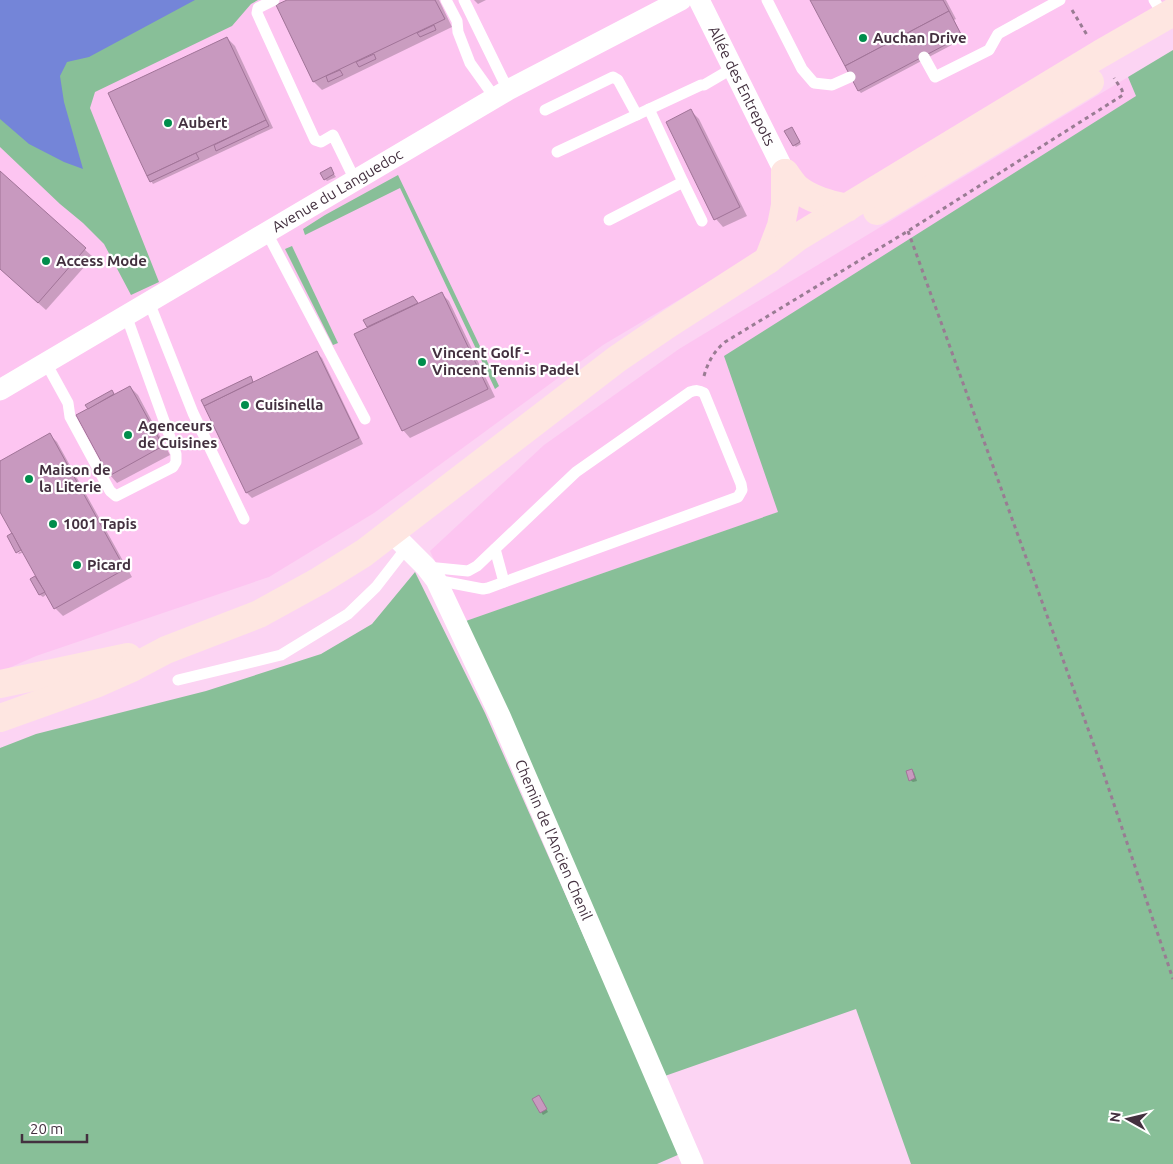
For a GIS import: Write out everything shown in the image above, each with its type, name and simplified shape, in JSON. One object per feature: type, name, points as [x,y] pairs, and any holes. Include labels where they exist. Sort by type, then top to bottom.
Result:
[{"type":"street","name":"Avenue du Languedoc","points":[[0,390],[502,94],[681,0]]},
{"type":"street","name":"Allée des Entrepots","points":[[700,0],[791,181]]},
{"type":"street","points":[[0,718],[98,683],[166,650],[259,614],[319,581],[364,553],[399,540],[465,477],[617,359],[847,208],[1100,54],[1167,16]]},
{"type":"street","points":[[784,249],[799,256],[804,255],[1167,16]]},
{"type":"street","points":[[791,181],[821,202],[847,208]]},
{"type":"street","points":[[784,249],[801,217],[800,197],[791,181]]},
{"type":"street","points":[[784,249],[781,226],[791,181]]},
{"type":"street","name":"Chemin de l'Ancien Chenil","points":[[399,540],[431,573],[500,716],[693,1164]]},
{"type":"street","points":[[0,684],[129,656],[166,650]]},
{"type":"lane","points":[[274,0],[258,8],[257,14],[315,140],[321,142],[332,135],[356,180]]},
{"type":"lane","points":[[446,0],[457,21],[458,32],[470,63],[502,94]]},
{"type":"lane","points":[[464,0],[502,94]]},
{"type":"lane","points":[[767,0],[802,69],[814,83],[832,85],[850,77]]},
{"type":"lane","points":[[924,56],[935,77],[989,50],[998,34],[1060,0]]},
{"type":"lane","points":[[557,152],[704,85],[733,68]]},
{"type":"lane","points":[[545,110],[613,77],[618,80],[638,115]]},
{"type":"lane","points":[[650,109],[702,221]]},
{"type":"lane","points":[[609,220],[683,182]]},
{"type":"lane","points":[[267,233],[365,419]]},
{"type":"lane","points":[[149,302],[193,413],[244,519]]},
{"type":"lane","points":[[46,363],[68,403],[70,417],[110,491],[116,496],[174,467],[176,454],[126,315]]},
{"type":"lane","points":[[695,390],[704,393],[741,484],[742,490],[738,498],[484,589],[431,573],[468,571],[477,566],[576,472],[690,392],[695,390]]},
{"type":"lane","points":[[178,680],[282,655],[348,614],[376,587],[399,540]]},
{"type":"lane","points":[[495,549],[504,582]]},
{"type":"path","points":[[908,231],[1096,751],[1173,979]]},
{"type":"shaded area","points":[[0,0],[1169,0],[788,235],[603,345],[374,513],[269,577],[36,656],[0,672]]},
{"type":"shaded area","points":[[1128,77],[1136,96],[779,512],[463,622],[430,551],[544,445],[679,349]]},
{"type":"green space","points":[[172,0],[258,0],[251,4],[232,26],[95,92],[90,108],[159,282],[131,295],[104,244],[0,147],[0,100],[47,76],[72,52]]},
{"type":"green space","points":[[1173,50],[1173,1164],[911,1164],[856,1009],[662,1077],[463,622],[778,512],[724,356],[1136,96],[1128,77]]},
{"type":"green space","points":[[398,175],[499,386],[495,389],[400,188],[305,235],[303,229]]},
{"type":"green space","points":[[292,246],[338,343],[333,345],[285,249]]},
{"type":"green space","points":[[415,572],[485,713],[680,1154],[657,1164],[0,1164],[0,748],[36,734],[206,691],[321,654],[372,624]]},
{"type":"water","points":[[0,0],[195,0],[89,57],[67,62],[60,76],[64,102],[83,169],[64,162],[29,144],[0,119]]},
{"type":"building","points":[[287,0],[435,0],[445,19],[313,82],[276,5]]},
{"type":"building","name":"Auchan Drive","points":[[810,0],[943,0],[949,11],[845,66]]},
{"type":"building","points":[[949,11],[962,36],[858,91],[845,66]]},
{"type":"building","points":[[434,25],[436,30],[420,37],[417,33]]},
{"type":"building","points":[[227,37],[266,120],[147,176],[108,93]]},
{"type":"building","points":[[374,54],[376,59],[359,67],[356,62]]},
{"type":"building","points":[[340,70],[343,75],[328,82],[326,76]]},
{"type":"building","points":[[691,109],[740,207],[714,220],[666,122]]},
{"type":"building","points":[[266,120],[269,126],[216,151],[214,145]]},
{"type":"building","points":[[792,127],[800,142],[793,146],[784,131]]},
{"type":"building","points":[[196,153],[199,159],[150,182],[147,176]]},
{"type":"building","points":[[331,167],[334,174],[324,180],[320,173]]},
{"type":"building","points":[[0,171],[86,248],[38,303],[0,269]]},
{"type":"building","name":"Vincent Golf - Vincent Tennis Padel","points":[[442,292],[488,389],[402,431],[354,334]]},
{"type":"building","points":[[413,296],[418,303],[367,327],[363,320]]},
{"type":"building","points":[[317,351],[359,438],[246,493],[204,406]]},
{"type":"building","points":[[251,376],[253,382],[204,406],[201,400]]},
{"type":"building","points":[[130,386],[163,446],[109,476],[76,415]]},
{"type":"building","points":[[112,390],[114,394],[88,409],[85,405]]},
{"type":"building","points":[[50,433],[125,569],[54,609],[0,512],[0,461]]},
{"type":"building","points":[[12,533],[21,550],[16,553],[7,536]]},
{"type":"building","points":[[35,576],[45,592],[39,595],[30,579]]},
{"type":"building","points":[[912,769],[915,778],[909,781],[906,771]]},
{"type":"building","points":[[539,1095],[547,1109],[540,1113],[532,1099]]},
{"type":"place","name":"Auchan Drive","points":[[863,38]]},
{"type":"place","name":"Aubert","points":[[168,123]]},
{"type":"place","name":"Access Mode","points":[[46,261]]},
{"type":"place","name":"Vincent Golf - Vincent Tennis Padel","points":[[422,362]]},
{"type":"place","name":"Cuisinella","points":[[245,405]]},
{"type":"place","name":"Agenceurs de Cuisines","points":[[128,435]]},
{"type":"place","name":"Maison de la Literie","points":[[29,479]]},
{"type":"place","name":"1001 Tapis","points":[[53,524]]},
{"type":"place","name":"Picard","points":[[77,565]]}]
